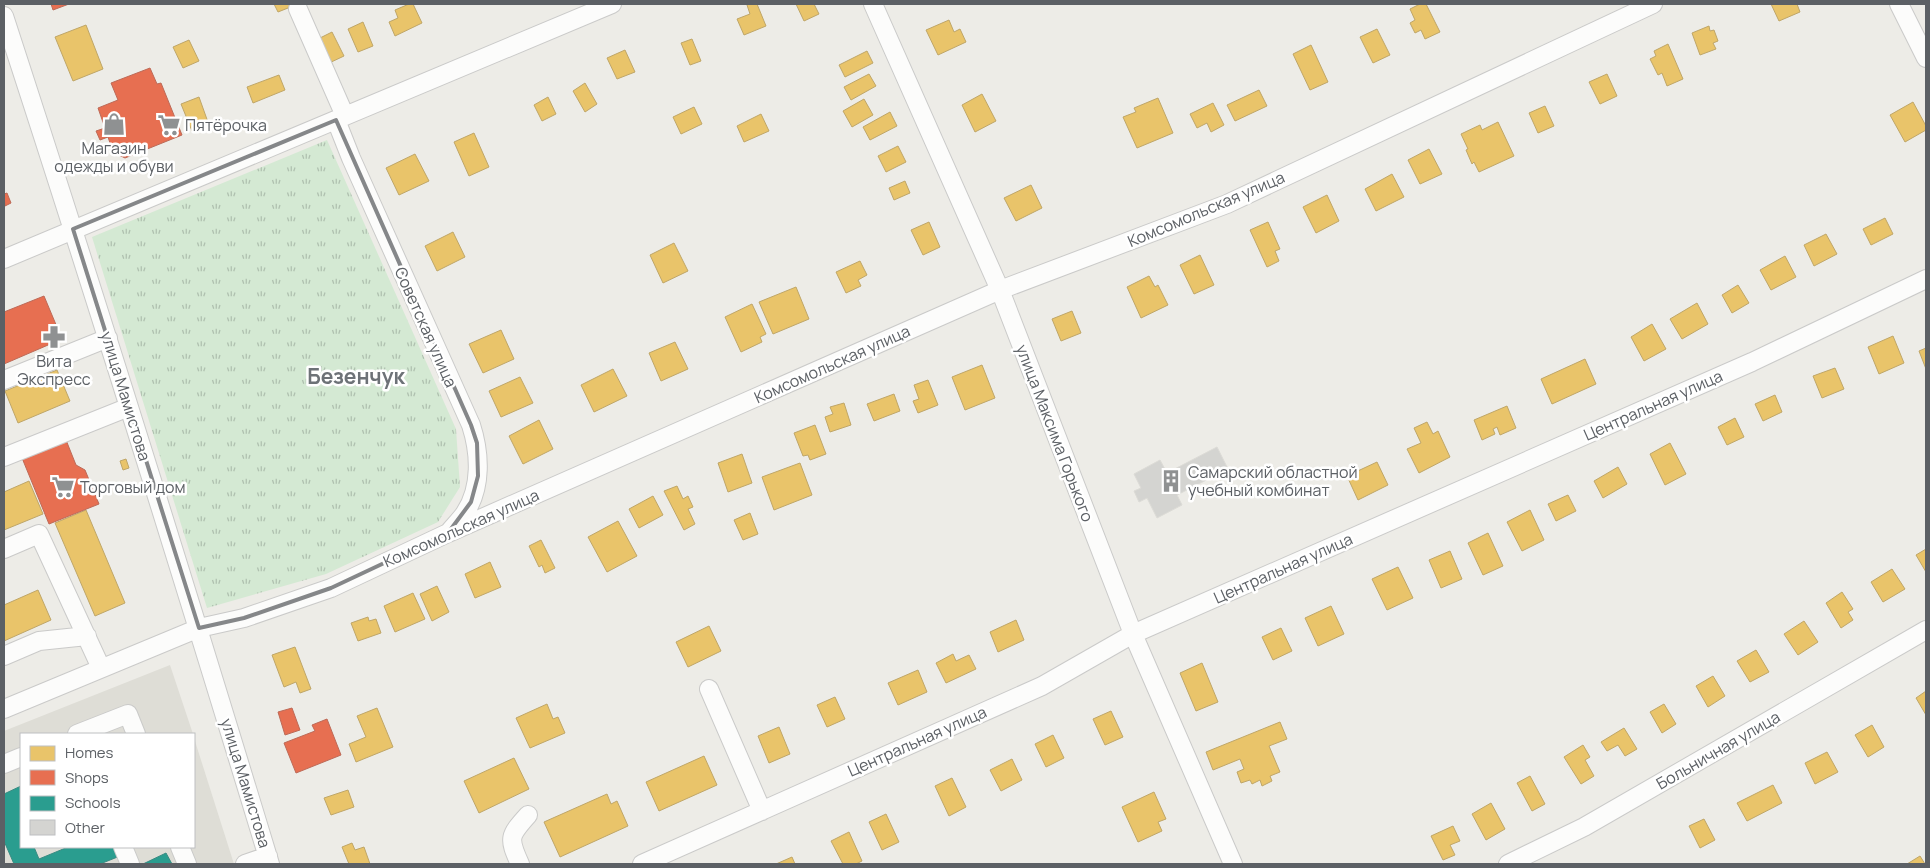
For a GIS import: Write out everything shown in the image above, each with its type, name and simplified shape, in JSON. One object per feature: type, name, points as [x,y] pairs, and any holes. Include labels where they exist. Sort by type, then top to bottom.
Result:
[{"type":"street","points":[[4,259],[612,4]]},
{"type":"street","name":"улица Максима Горького","points":[[873,4],[1000,290],[1133,634],[1233,864]]},
{"type":"street","name":"Комсомольская улица","points":[[4,709],[199,628],[244,618],[331,588],[448,533],[1000,290],[1227,204],[1653,4]]},
{"type":"street","points":[[1898,4],[1926,58]]},
{"type":"street","name":"Советская улица","points":[[298,9],[340,118],[350,158],[471,425],[477,443],[478,476],[471,502],[465,513],[448,533]]},
{"type":"street","name":"улица Мамистова","points":[[4,16],[74,229],[199,628],[269,860]]},
{"type":"street","name":"Центральная улица","points":[[642,864],[1042,686],[1133,634],[1752,362],[1926,280]]},
{"type":"street","points":[[4,380],[108,338]]},
{"type":"street","points":[[4,457],[129,407]]},
{"type":"street","points":[[4,549],[39,534],[101,668]]},
{"type":"street","name":"Больничная улица","points":[[1508,864],[1584,827],[1926,630]]},
{"type":"street","points":[[4,656],[39,641],[87,636]]},
{"type":"street","points":[[709,689],[762,811]]},
{"type":"street","points":[[80,733],[128,714],[136,733]]},
{"type":"street","points":[[4,764],[20,757]]},
{"type":"street","points":[[520,864],[513,848],[512,839],[514,831],[528,815]]},
{"type":"street","points":[[123,848],[130,864]]},
{"type":"street","points":[[180,848],[188,864]]},
{"type":"street","points":[[245,864],[269,860]]},
{"type":"highlighted area","points":[[336,120],[471,425],[477,443],[478,476],[471,502],[448,533],[331,588],[244,618],[199,628],[73,229]]},
{"type":"shaded area","points":[[170,665],[193,733],[20,733],[20,848],[195,848],[195,741],[234,864],[4,864],[4,731]]},
{"type":"green space","points":[[327,140],[456,429],[460,487],[438,522],[326,574],[207,608],[92,237]]},
{"type":"building: Homes","points":[[274,4],[298,4],[278,12]]},
{"type":"building: Homes","points":[[413,4],[422,23],[395,36],[389,22],[398,18],[395,10]]},
{"type":"building: Homes","points":[[757,4],[766,26],[744,35],[737,19],[750,14],[747,5]]},
{"type":"building: Homes","points":[[796,4],[814,4],[819,14],[804,21]]},
{"type":"building: Homes","points":[[1420,4],[1426,4],[1440,32],[1425,39],[1421,30],[1415,33],[1410,23],[1415,20],[1410,9]]},
{"type":"building: Homes","points":[[1771,4],[1797,4],[1800,12],[1779,21]]},
{"type":"building: Homes","points":[[949,20],[954,32],[960,29],[966,42],[938,55],[926,30]]},
{"type":"building: Homes","points":[[363,22],[373,46],[358,52],[348,29]]},
{"type":"building: Homes","points":[[86,25],[103,69],[73,81],[55,37]]},
{"type":"building: Homes","points":[[1709,26],[1710,31],[1714,30],[1718,41],[1713,43],[1716,49],[1700,55],[1692,33]]},
{"type":"building: Homes","points":[[1377,29],[1390,55],[1373,63],[1360,37]]},
{"type":"building: Homes","points":[[332,32],[344,56],[327,64],[316,40]]},
{"type":"building: Homes","points":[[692,39],[701,61],[690,65],[681,43]]},
{"type":"building: Homes","points":[[189,40],[199,61],[183,68],[173,47]]},
{"type":"building: Homes","points":[[1668,44],[1683,79],[1667,86],[1662,73],[1658,75],[1650,59],[1656,56],[1654,51]]},
{"type":"building: Homes","points":[[1311,45],[1328,82],[1310,90],[1293,54]]},
{"type":"building: Homes","points":[[625,50],[635,72],[617,79],[607,58]]},
{"type":"building: Homes","points":[[867,51],[873,63],[845,77],[839,65]]},
{"type":"building: Homes","points":[[869,74],[876,86],[851,100],[844,87]]},
{"type":"building: Homes","points":[[1607,74],[1617,96],[1600,104],[1589,82]]},
{"type":"building: Homes","points":[[279,75],[285,90],[253,103],[247,87]]},
{"type":"building: Homes","points":[[585,83],[597,104],[585,112],[573,91]]},
{"type":"building: Homes","points":[[1259,90],[1267,106],[1235,121],[1227,105]]},
{"type":"building: Homes","points":[[982,94],[996,121],[975,132],[962,105]]},
{"type":"building: Homes","points":[[199,97],[209,125],[192,131],[181,104]]},
{"type":"building: Homes","points":[[548,97],[556,114],[542,121],[534,105]]},
{"type":"building: Homes","points":[[1158,98],[1173,133],[1137,148],[1123,117],[1136,112],[1134,108]]},
{"type":"building: Homes","points":[[864,99],[873,115],[852,127],[843,111]]},
{"type":"building: Homes","points":[[1913,102],[1926,126],[1926,130],[1905,142],[1890,115]]},
{"type":"building: Homes","points":[[1213,103],[1224,125],[1211,132],[1207,123],[1197,128],[1190,114]]},
{"type":"building: Homes","points":[[1545,106],[1554,126],[1538,133],[1529,113]]},
{"type":"building: Homes","points":[[694,107],[702,124],[681,134],[673,117]]},
{"type":"building: Homes","points":[[890,112],[897,126],[870,140],[863,127]]},
{"type":"building: Homes","points":[[761,114],[769,131],[744,142],[737,126]]},
{"type":"building: Homes","points":[[1498,122],[1514,156],[1479,172],[1474,162],[1472,164],[1461,134],[1480,125],[1482,130]]},
{"type":"building: Homes","points":[[474,133],[489,167],[469,176],[454,142]]},
{"type":"building: Homes","points":[[898,146],[906,162],[886,172],[878,156]]},
{"type":"building: Homes","points":[[1429,149],[1442,174],[1420,184],[1408,160]]},
{"type":"building: Homes","points":[[415,154],[429,181],[399,195],[386,168]]},
{"type":"building: Homes","points":[[1392,174],[1404,197],[1376,211],[1365,189]]},
{"type":"building: Homes","points":[[905,181],[910,193],[894,200],[889,188]]},
{"type":"building: Homes","points":[[1031,185],[1042,208],[1016,221],[1004,198]]},
{"type":"building: Homes","points":[[1327,195],[1339,221],[1316,233],[1303,207]]},
{"type":"building: Homes","points":[[1885,218],[1893,234],[1871,245],[1863,229]]},
{"type":"building: Homes","points":[[929,222],[940,247],[923,255],[911,230]]},
{"type":"building: Homes","points":[[1268,222],[1280,249],[1275,251],[1279,261],[1267,267],[1250,230]]},
{"type":"building: Homes","points":[[453,232],[465,257],[437,271],[425,246]]},
{"type":"building: Homes","points":[[1826,234],[1837,254],[1814,266],[1804,245]]},
{"type":"building: Homes","points":[[674,243],[688,271],[663,283],[650,255]]},
{"type":"building: Homes","points":[[1200,255],[1214,285],[1194,294],[1180,265]]},
{"type":"building: Homes","points":[[1785,256],[1796,277],[1771,290],[1760,270]]},
{"type":"building: Homes","points":[[860,261],[867,275],[858,280],[861,286],[846,293],[836,272]]},
{"type":"building: Homes","points":[[1149,276],[1155,287],[1158,285],[1168,305],[1141,318],[1127,287]]},
{"type":"building: Homes","points":[[1738,285],[1749,303],[1732,313],[1722,295]]},
{"type":"building: Homes","points":[[796,287],[809,319],[773,334],[759,302]]},
{"type":"building: Homes","points":[[1697,303],[1708,324],[1682,339],[1670,319]]},
{"type":"building: Homes","points":[[752,304],[766,334],[760,337],[762,342],[741,352],[725,317]]},
{"type":"building: Homes","points":[[1072,311],[1081,333],[1061,341],[1052,319]]},
{"type":"building: Homes","points":[[1652,324],[1666,349],[1644,361],[1631,337]]},
{"type":"building: Homes","points":[[501,330],[514,359],[483,373],[469,344]]},
{"type":"building: Homes","points":[[1893,336],[1904,363],[1879,374],[1868,347]]},
{"type":"building: Homes","points":[[675,342],[688,369],[661,381],[649,353]]},
{"type":"building: Homes","points":[[1926,348],[1926,369],[1919,351]]},
{"type":"building: Homes","points":[[1585,359],[1596,384],[1552,404],[1541,379]]},
{"type":"building: Homes","points":[[982,365],[995,398],[965,410],[952,377]]},
{"type":"building: Homes","points":[[1835,368],[1844,389],[1822,398],[1813,376]]},
{"type":"building: Homes","points":[[613,369],[627,396],[594,412],[581,385]]},
{"type":"building: Homes","points":[[57,370],[70,401],[18,423],[5,391]]},
{"type":"building: Homes","points":[[520,377],[533,403],[501,417],[489,391]]},
{"type":"building: Homes","points":[[928,380],[938,405],[918,413],[913,401],[919,399],[914,385]]},
{"type":"building: Homes","points":[[894,394],[900,411],[874,421],[867,404]]},
{"type":"building: Homes","points":[[1775,395],[1782,412],[1763,421],[1755,404]]},
{"type":"building: Homes","points":[[844,403],[851,425],[830,432],[825,417],[833,414],[830,407]]},
{"type":"building: Homes","points":[[1507,406],[1516,428],[1500,435],[1497,427],[1493,429],[1495,434],[1482,440],[1474,420]]},
{"type":"building: Homes","points":[[1735,418],[1744,437],[1727,445],[1718,427]]},
{"type":"building: Homes","points":[[539,420],[553,449],[523,464],[509,436]]},
{"type":"building: Homes","points":[[1427,422],[1433,434],[1438,431],[1450,457],[1419,473],[1407,449],[1421,443],[1414,428]]},
{"type":"building: Homes","points":[[815,425],[826,454],[810,460],[808,455],[803,456],[794,433]]},
{"type":"building: Homes","points":[[1670,443],[1686,474],[1665,485],[1650,454]]},
{"type":"building: Homes","points":[[742,454],[752,483],[728,492],[718,463]]},
{"type":"building: Homes","points":[[126,459],[129,468],[123,470],[120,461]]},
{"type":"building: Homes","points":[[1377,462],[1388,485],[1358,500],[1347,476]]},
{"type":"building: Homes","points":[[800,463],[812,495],[774,510],[762,477]]},
{"type":"building: Homes","points":[[1618,467],[1627,484],[1603,498],[1594,481]]},
{"type":"building: Homes","points":[[29,481],[43,514],[4,530],[4,492]]},
{"type":"building: Homes","points":[[677,486],[683,499],[688,496],[693,507],[688,509],[695,524],[684,530],[664,491]]},
{"type":"building: Homes","points":[[1568,495],[1576,511],[1556,521],[1548,504]]},
{"type":"building: Homes","points":[[653,496],[663,515],[639,528],[629,509]]},
{"type":"building: Homes","points":[[86,510],[125,603],[95,616],[55,523]]},
{"type":"building: Homes","points":[[1530,510],[1544,540],[1522,551],[1507,522]]},
{"type":"building: Homes","points":[[750,513],[758,534],[743,540],[734,520]]},
{"type":"building: Homes","points":[[618,521],[637,556],[607,572],[588,537]]},
{"type":"building: Homes","points":[[1488,533],[1503,566],[1483,575],[1468,543]]},
{"type":"building: Homes","points":[[541,540],[555,568],[545,573],[542,565],[539,567],[529,546]]},
{"type":"building: Homes","points":[[1926,549],[1926,572],[1916,555]]},
{"type":"building: Homes","points":[[1450,551],[1462,579],[1441,588],[1429,560]]},
{"type":"building: Homes","points":[[490,562],[501,587],[475,598],[465,574]]},
{"type":"building: Homes","points":[[1398,567],[1413,598],[1387,610],[1372,579]]},
{"type":"building: Homes","points":[[1892,569],[1905,589],[1883,602],[1871,582]]},
{"type":"building: Homes","points":[[437,586],[449,612],[432,621],[420,594]]},
{"type":"building: Homes","points":[[38,590],[51,620],[4,641],[4,605]]},
{"type":"building: Homes","points":[[1842,592],[1853,609],[1848,612],[1853,620],[1841,628],[1826,603]]},
{"type":"building: Homes","points":[[413,593],[425,619],[395,632],[384,606]]},
{"type":"building: Homes","points":[[1331,606],[1344,634],[1318,646],[1305,618]]},
{"type":"building: Homes","points":[[368,617],[369,621],[376,619],[381,633],[358,641],[351,623]]},
{"type":"building: Homes","points":[[1016,620],[1024,640],[998,652],[990,632]]},
{"type":"building: Homes","points":[[1804,621],[1818,642],[1798,655],[1784,634]]},
{"type":"building: Homes","points":[[709,626],[721,651],[688,667],[676,642]]},
{"type":"building: Homes","points":[[1281,628],[1292,651],[1273,660],[1262,637]]},
{"type":"building: Homes","points":[[295,647],[311,689],[300,693],[296,682],[284,687],[272,655]]},
{"type":"building: Homes","points":[[1756,650],[1769,672],[1750,682],[1737,661]]},
{"type":"building: Homes","points":[[953,654],[956,661],[969,655],[976,669],[946,683],[936,663]]},
{"type":"building: Homes","points":[[1202,663],[1218,702],[1196,711],[1180,673]]},
{"type":"building: Homes","points":[[918,670],[927,692],[898,705],[888,683]]},
{"type":"building: Homes","points":[[1713,676],[1725,696],[1708,707],[1696,686]]},
{"type":"building: Homes","points":[[1926,691],[1926,715],[1916,698]]},
{"type":"building: Homes","points":[[835,697],[845,719],[827,727],[817,705]]},
{"type":"building: Homes","points":[[547,704],[553,719],[558,717],[565,733],[530,748],[516,718]]},
{"type":"building: Homes","points":[[1664,704],[1676,724],[1662,733],[1650,712]]},
{"type":"building: Homes","points":[[377,708],[393,747],[356,762],[349,744],[366,737],[357,716]]},
{"type":"building: Homes","points":[[1111,711],[1123,737],[1105,745],[1093,719]]},
{"type":"building: Homes","points":[[1280,722],[1287,739],[1269,746],[1280,772],[1270,776],[1272,781],[1262,786],[1260,780],[1252,784],[1250,780],[1241,783],[1237,772],[1244,769],[1240,759],[1213,770],[1206,752]]},
{"type":"building: Homes","points":[[1872,725],[1884,747],[1868,757],[1855,735]]},
{"type":"building: Homes","points":[[779,727],[790,754],[769,763],[758,736]]},
{"type":"building: Homes","points":[[1624,728],[1637,749],[1625,756],[1618,745],[1607,751],[1601,742]]},
{"type":"building: Homes","points":[[1053,735],[1064,758],[1046,767],[1035,744]]},
{"type":"building: Homes","points":[[1583,745],[1590,757],[1585,760],[1594,776],[1581,784],[1564,757]]},
{"type":"building: Homes","points":[[1827,752],[1838,772],[1815,784],[1805,763]]},
{"type":"building: Homes","points":[[704,756],[717,785],[659,811],[646,782]]},
{"type":"building: Homes","points":[[514,758],[529,789],[479,813],[464,781]]},
{"type":"building: Homes","points":[[1012,759],[1022,780],[1001,791],[990,770]]},
{"type":"building: Homes","points":[[1530,776],[1545,804],[1532,811],[1517,783]]},
{"type":"building: Homes","points":[[952,778],[966,807],[949,816],[935,786]]},
{"type":"building: Homes","points":[[1773,785],[1782,803],[1747,821],[1737,803]]},
{"type":"building: Homes","points":[[348,790],[354,807],[331,815],[324,798]]},
{"type":"building: Homes","points":[[1154,792],[1166,819],[1158,822],[1162,831],[1138,842],[1122,807]]},
{"type":"building: Homes","points":[[607,794],[611,804],[617,801],[628,826],[560,857],[544,822]]},
{"type":"building: Homes","points":[[1491,803],[1505,829],[1486,840],[1472,814]]},
{"type":"building: Homes","points":[[886,814],[899,842],[882,850],[869,822]]},
{"type":"building: Homes","points":[[1704,819],[1715,840],[1700,848],[1689,826]]},
{"type":"building: Homes","points":[[1453,826],[1460,841],[1450,845],[1455,855],[1443,860],[1431,836]]},
{"type":"building: Homes","points":[[849,832],[862,861],[856,864],[843,864],[831,841]]},
{"type":"building: Homes","points":[[352,843],[355,850],[364,847],[370,864],[349,864],[342,847]]},
{"type":"building: Homes","points":[[1920,856],[1925,864],[1907,864]]},
{"type":"building: Homes","points":[[792,857],[795,864],[776,864]]},
{"type":"building: Shops","points":[[51,4],[69,4],[53,10]]},
{"type":"building: Shops","points":[[150,68],[157,84],[161,83],[182,135],[125,158],[113,152],[108,137],[100,140],[96,131],[105,128],[98,108],[118,100],[111,83]]},
{"type":"building: Shops","points":[[7,193],[11,203],[5,206],[4,194]]},
{"type":"building: Shops","points":[[44,296],[62,339],[4,364],[4,312]]},
{"type":"building: Shops","name":"Торговый дом","points":[[64,435],[76,465],[85,470],[99,504],[49,524],[20,453]]},
{"type":"building: Shops","points":[[292,708],[300,730],[285,735],[278,712]]},
{"type":"building: Shops","points":[[327,719],[341,755],[296,773],[284,743],[315,731],[312,725]]},
{"type":"building: Schools","points":[[20,786],[20,848],[34,848],[39,859],[66,848],[116,848],[120,856],[100,864],[14,864],[4,841],[4,794]]},
{"type":"building: Schools","points":[[166,853],[172,864],[143,864]]},
{"type":"building: Other","name":"Самарский областной учебный комбинат","points":[[1217,447],[1228,469],[1177,495],[1182,505],[1157,518],[1147,498],[1139,502],[1134,491],[1141,488],[1134,474],[1160,460],[1167,473]]},
{"type":"place","name":"Магазин одежды и обуви","points":[[114,124]]},
{"type":"place","name":"Пятёрочка","points":[[169,125]]},
{"type":"place","name":"Вита Экспресс","points":[[54,337]]},
{"type":"place","name":"Самарский областной учебный комбинат","points":[[1171,481]]},
{"type":"place","name":"Торговый дом","points":[[63,487]]},
{"type":"district","name":"Безенчук","points":[[356,377]]}]
